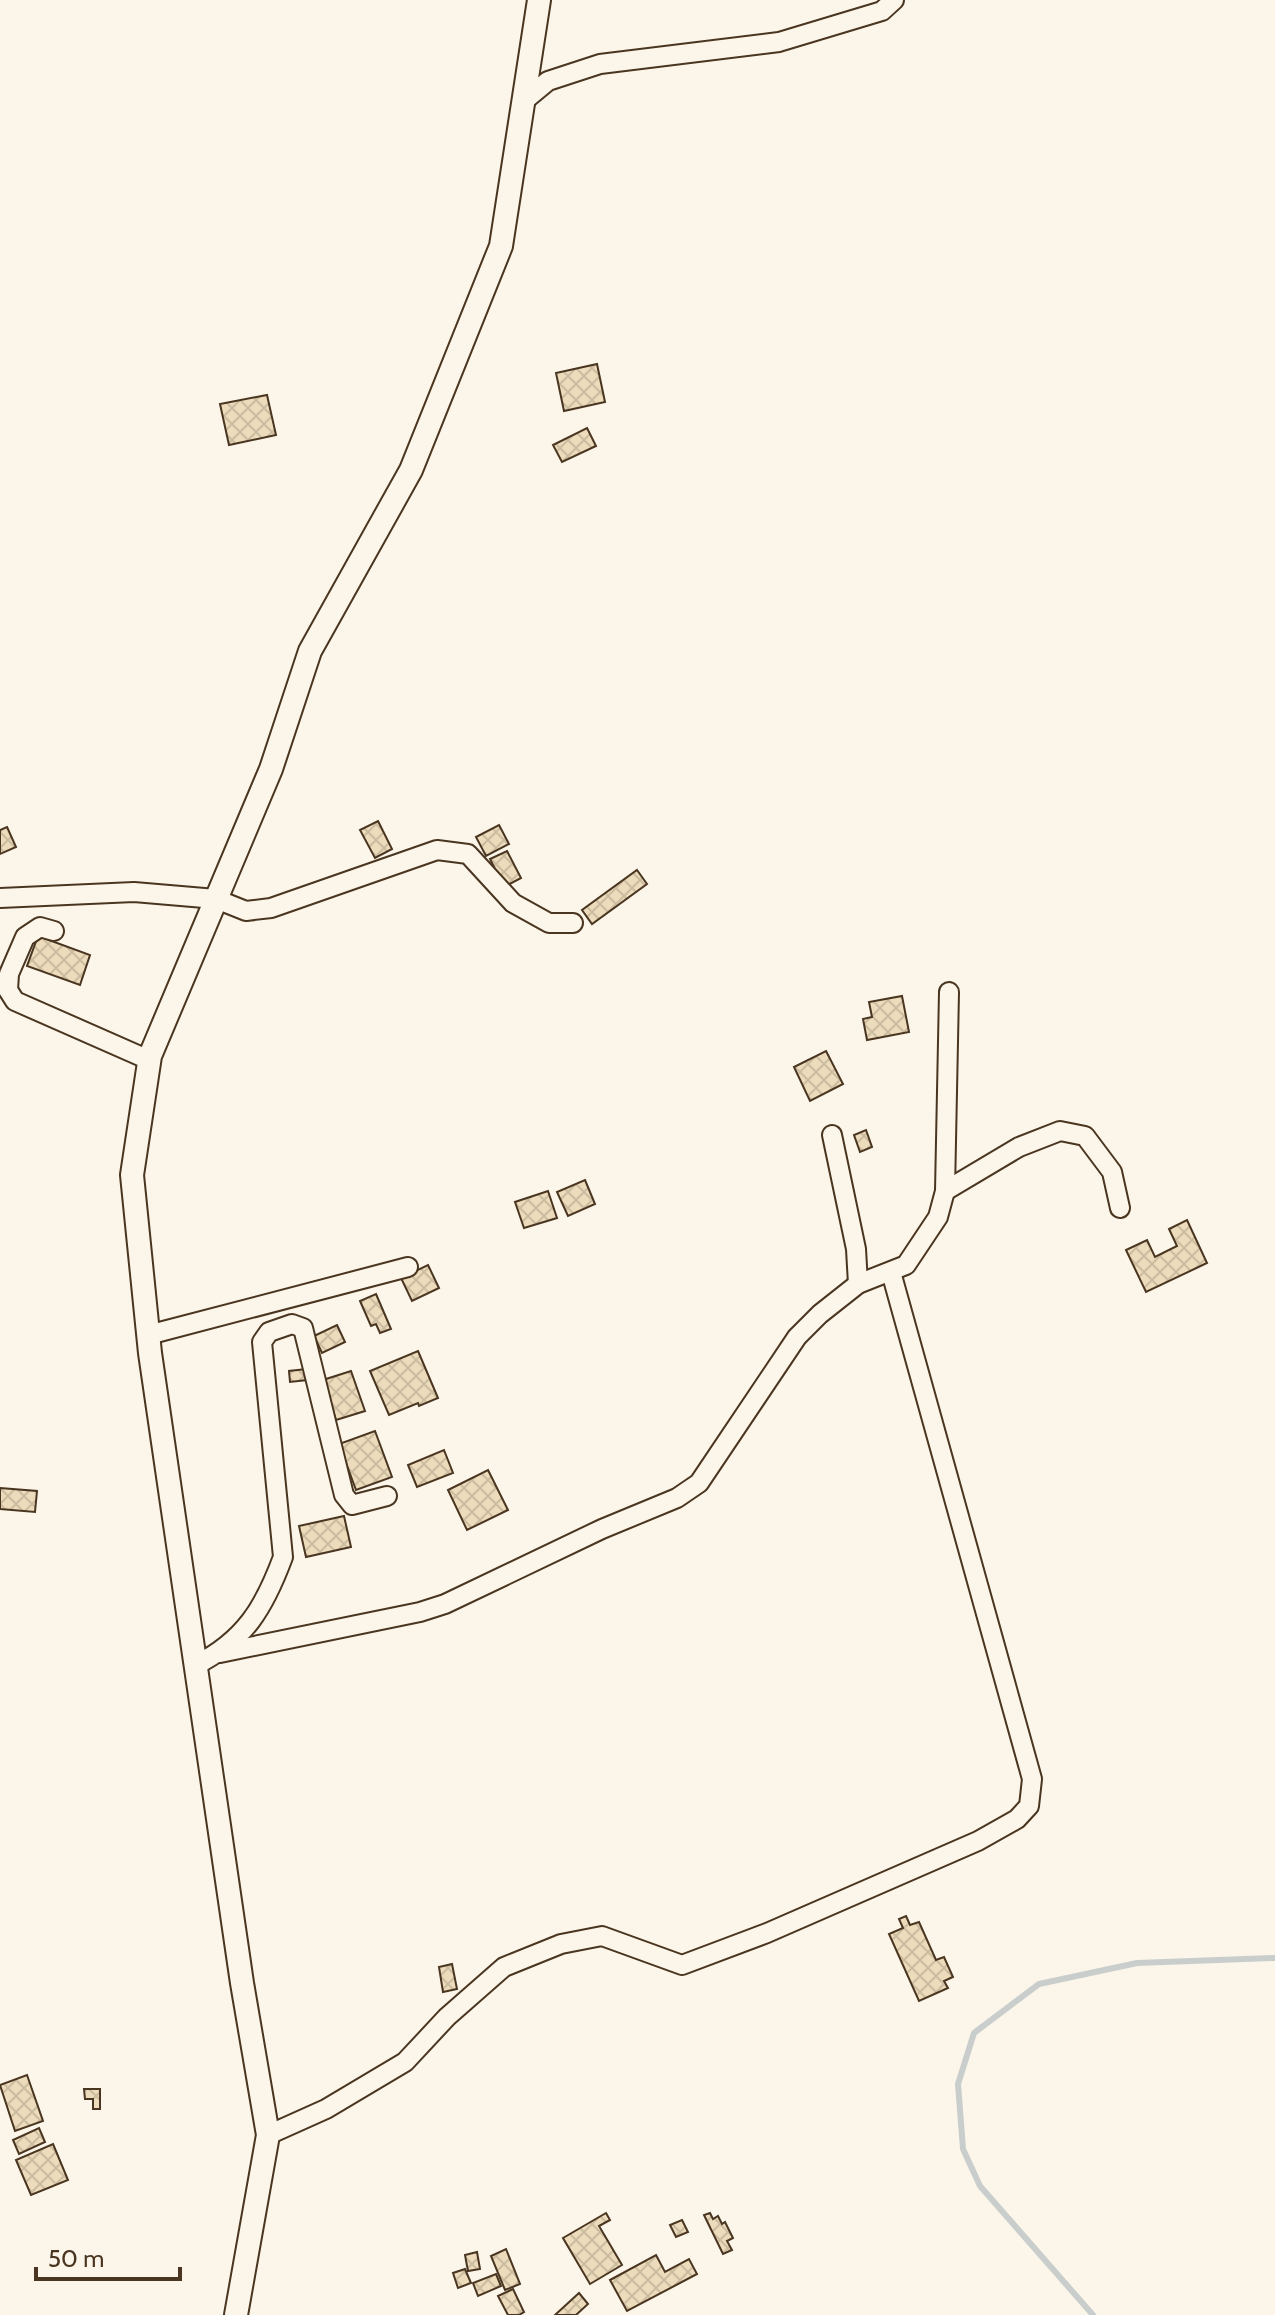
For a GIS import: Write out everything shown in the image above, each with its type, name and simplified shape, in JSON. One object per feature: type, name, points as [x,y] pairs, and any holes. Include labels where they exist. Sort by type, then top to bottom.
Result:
[{"type":"street","points":[[236,2315],[268,2135],[242,1983],[148,1335],[132,1175],[149,1060],[271,769],[310,651],[411,470],[501,246],[539,0]]},
{"type":"street","points":[[525,100],[548,81],[600,64],[779,42],[882,11],[894,0]]},
{"type":"street","points":[[0,898],[134,892],[216,899],[246,911],[271,908],[437,850],[468,854],[513,903],[549,923],[573,923]]},
{"type":"street","points":[[54,931],[40,927],[25,937],[9,974],[8,990],[15,1001],[149,1060]]},
{"type":"street","points":[[196,1665],[220,1653],[433,1608],[602,1529],[677,1498],[699,1483],[797,1337],[858,1284],[906,1265],[938,1217],[945,1191],[949,992]]},
{"type":"street","points":[[945,1191],[1019,1147],[1060,1131],[1085,1136],[1112,1172],[1120,1208]]},
{"type":"street","points":[[832,1135],[856,1249],[858,1284]]},
{"type":"street","points":[[148,1335],[408,1267]]},
{"type":"street","points":[[268,2135],[326,2109],[405,2062],[447,2017],[504,1967],[561,1944],[602,1936],[682,1965],[767,1933],[978,1841],[1017,1819],[1029,1806],[1032,1779],[891,1272]]},
{"type":"street","points":[[220,1653],[247,1629],[271,1588],[283,1557],[262,1342],[269,1332],[292,1324],[303,1328],[344,1495],[352,1505],[387,1496]]},
{"type":"building","points":[[597,364],[605,402],[564,411],[556,373]]},
{"type":"building","points":[[267,395],[276,435],[229,445],[220,404]]},
{"type":"building","points":[[587,428],[596,446],[562,462],[553,445]]},
{"type":"building","points":[[378,821],[392,849],[375,858],[360,830]]},
{"type":"building","points":[[499,825],[509,844],[486,856],[476,837]]},
{"type":"building","points":[[7,827],[16,847],[0,854],[0,830]]},
{"type":"building","points":[[507,851],[521,878],[504,887],[490,859]]},
{"type":"building","points":[[637,870],[647,884],[592,924],[582,910]]},
{"type":"building","points":[[38,936],[90,955],[80,985],[27,966]]},
{"type":"building","points":[[902,996],[909,1032],[867,1040],[863,1019],[872,1017],[869,1002]]},
{"type":"building","points":[[826,1051],[843,1084],[810,1101],[794,1067]]},
{"type":"building","points":[[866,1130],[872,1147],[860,1152],[854,1135]]},
{"type":"building","points":[[585,1180],[595,1204],[568,1216],[557,1192]]},
{"type":"building","points":[[548,1191],[557,1218],[524,1228],[515,1202]]},
{"type":"building","points":[[1187,1220],[1207,1263],[1146,1292],[1126,1250],[1147,1240],[1155,1257],[1177,1246],[1169,1229]]},
{"type":"building","points":[[428,1265],[439,1288],[412,1301],[401,1278]]},
{"type":"building","points":[[376,1294],[391,1329],[380,1333],[376,1324],[371,1326],[360,1301]]},
{"type":"building","points":[[337,1325],[345,1342],[322,1353],[314,1336]]},
{"type":"building","points":[[418,1351],[438,1398],[389,1415],[370,1371]]},
{"type":"building","points":[[306,1369],[307,1380],[290,1382],[289,1371]]},
{"type":"building","points":[[351,1371],[365,1411],[336,1420],[323,1380]]},
{"type":"building","points":[[375,1431],[392,1477],[356,1490],[339,1444]]},
{"type":"building","points":[[444,1450],[453,1473],[417,1487],[408,1465]]},
{"type":"building","points":[[488,1470],[508,1510],[467,1530],[448,1490]]},
{"type":"building","points":[[0,1488],[37,1491],[35,1512],[0,1509]]},
{"type":"building","points":[[344,1516],[351,1547],[306,1557],[299,1526]]},
{"type":"building","points":[[906,1916],[910,1925],[919,1922],[936,1960],[944,1957],[953,1977],[944,1981],[948,1988],[919,2001],[889,1934],[903,1928],[899,1919]]},
{"type":"building","points":[[452,1964],[457,1989],[443,1992],[439,1967]]},
{"type":"building","points":[[27,2075],[43,2121],[15,2131],[0,2085]]},
{"type":"building","points":[[84,2089],[100,2089],[100,2109],[93,2109],[93,2099],[85,2099]]},
{"type":"building","points":[[39,2128],[45,2142],[19,2154],[13,2140]]},
{"type":"building","points":[[53,2144],[68,2180],[31,2195],[16,2160]]},
{"type":"building","points":[[606,2213],[610,2220],[599,2226],[622,2265],[590,2284],[563,2238]]},
{"type":"building","points":[[710,2213],[713,2219],[718,2216],[722,2224],[725,2222],[733,2238],[727,2241],[732,2250],[723,2254],[704,2215]]},
{"type":"building","points":[[682,2220],[688,2232],[676,2237],[670,2225]]},
{"type":"building","points":[[506,2249],[520,2284],[505,2290],[491,2256]]},
{"type":"building","points":[[477,2252],[480,2269],[468,2271],[465,2255]]},
{"type":"building","points":[[656,2255],[665,2272],[689,2259],[697,2274],[627,2311],[610,2280]]},
{"type":"building","points":[[465,2269],[471,2283],[458,2288],[453,2273]]},
{"type":"building","points":[[496,2274],[501,2286],[478,2296],[473,2283]]},
{"type":"building","points":[[513,2289],[524,2312],[519,2315],[508,2315],[498,2296]]},
{"type":"building","points":[[579,2293],[588,2304],[576,2315],[555,2315]]},
{"type":"waterway","points":[[1093,2315],[980,2186],[963,2149],[958,2084],[974,2033],[1039,1984],[1137,1963],[1275,1958]]}]
